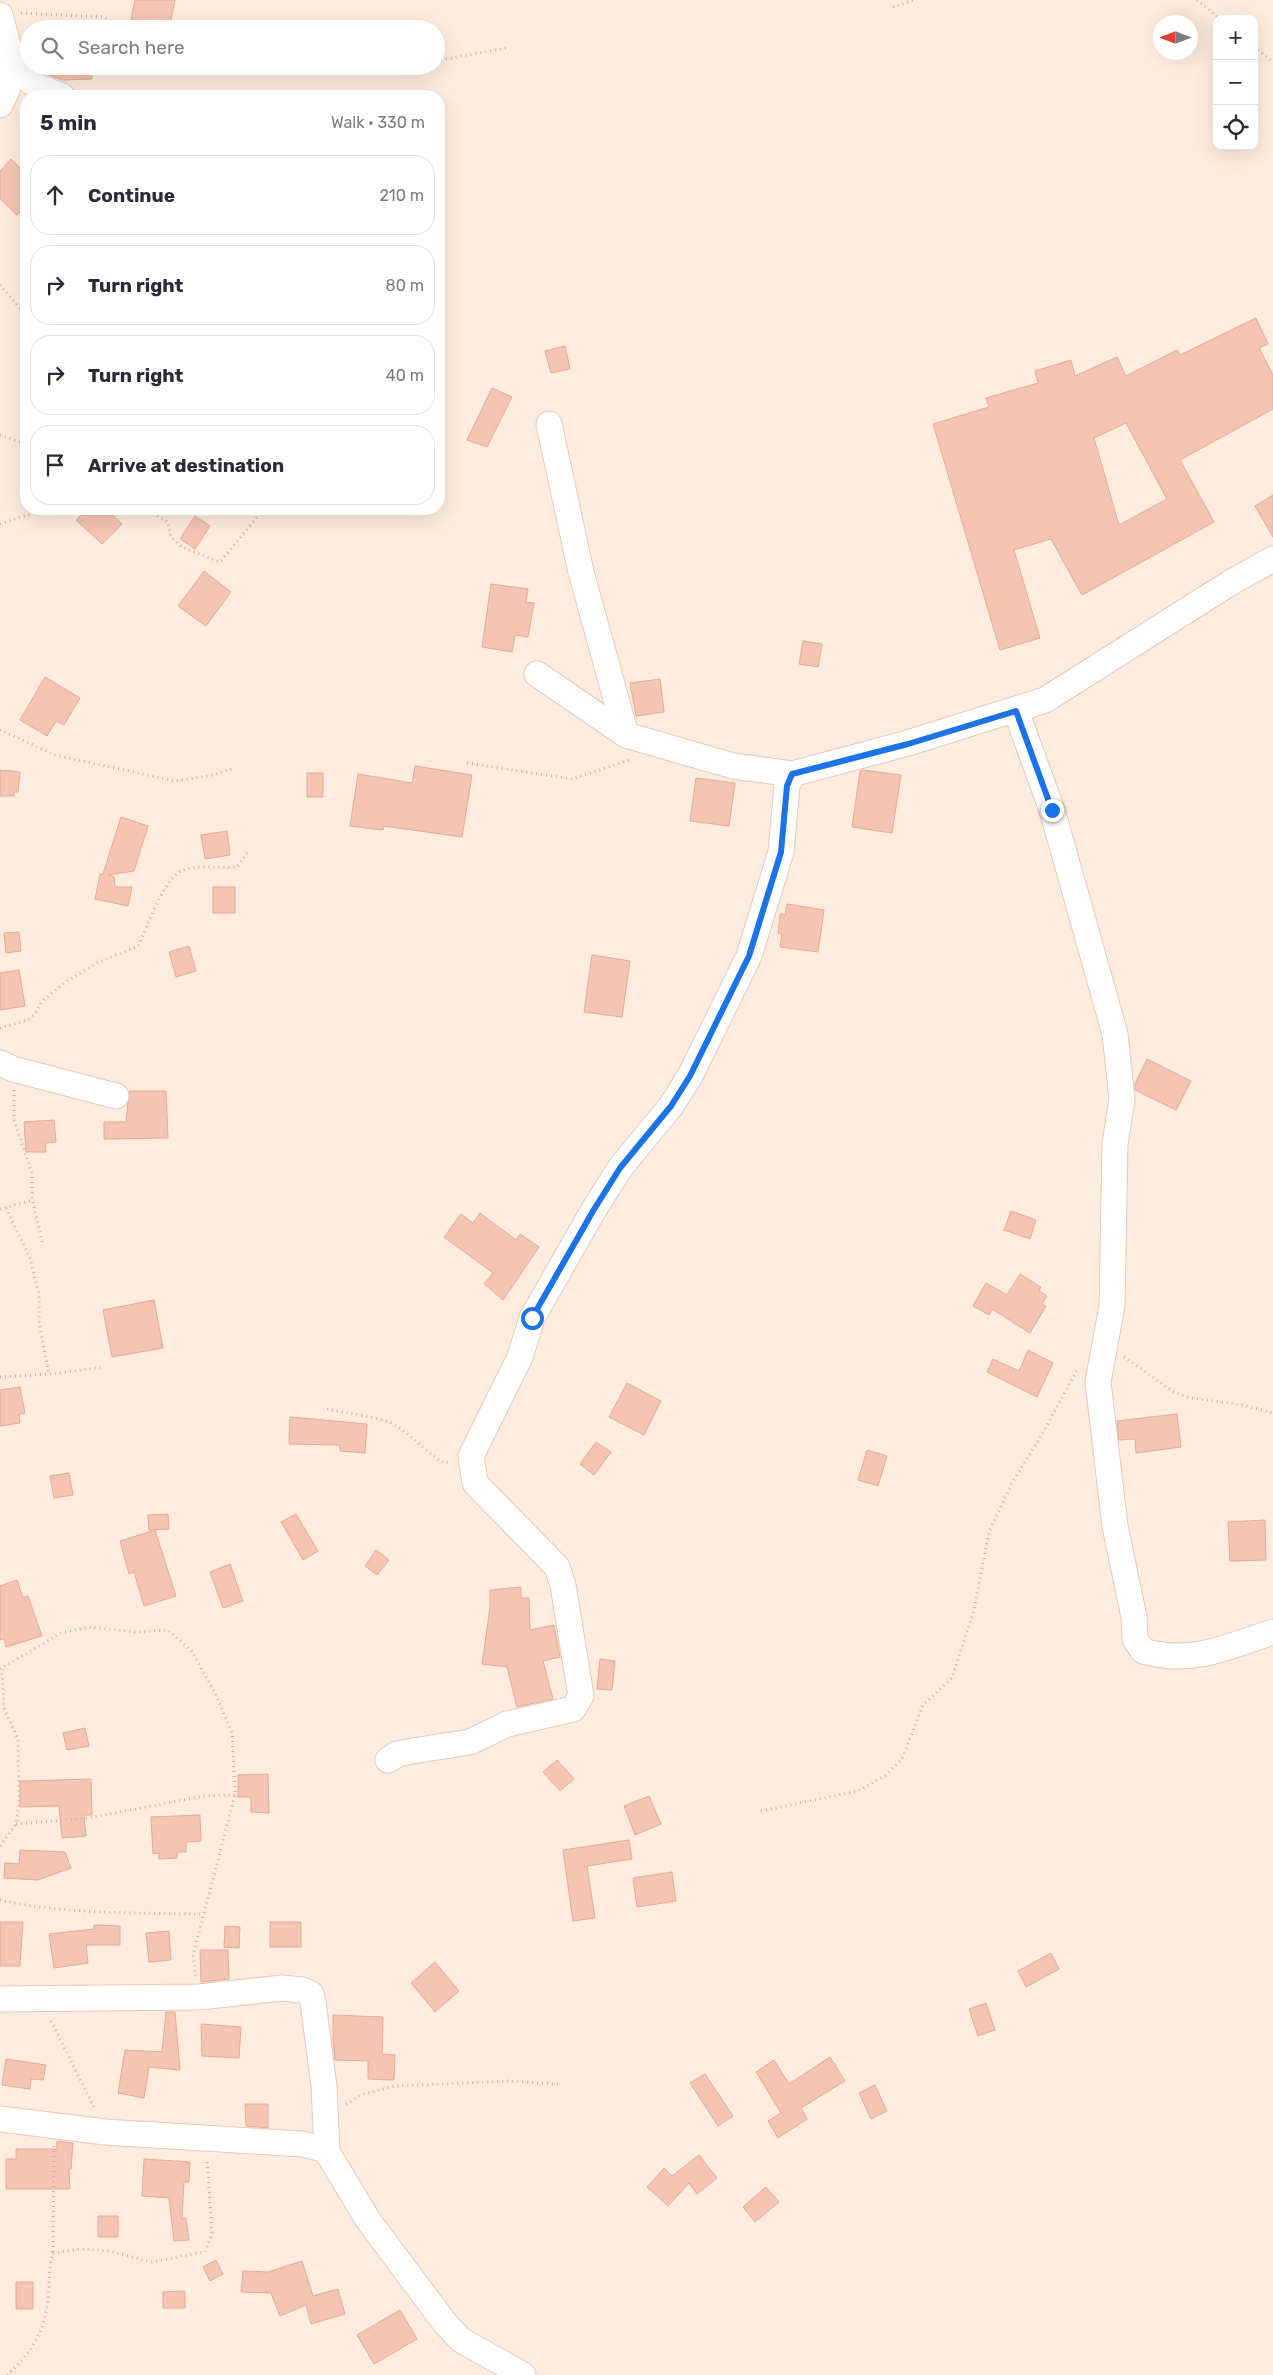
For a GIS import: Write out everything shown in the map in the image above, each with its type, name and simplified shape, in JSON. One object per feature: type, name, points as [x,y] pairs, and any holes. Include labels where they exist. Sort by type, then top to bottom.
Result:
[{"type":"street","points":[[0,106],[6,95],[13,66],[10,14]]},
{"type":"street","points":[[13,66],[20,72]]},
{"type":"street","points":[[23,75],[36,86],[46,90]]},
{"type":"street","points":[[549,424],[580,572],[626,735]]},
{"type":"street","points":[[537,674],[626,735],[733,766],[792,774],[908,744],[1016,711],[1045,700],[1230,583],[1273,559]]},
{"type":"street","points":[[1016,711],[1052,810],[1115,1034],[1122,1098],[1115,1144],[1112,1306],[1098,1382],[1115,1526],[1134,1617],[1134,1639],[1142,1652],[1162,1657],[1201,1656],[1273,1632]]},
{"type":"street","points":[[388,1760],[404,1753],[470,1742],[507,1724],[573,1709],[581,1696],[563,1585],[557,1568],[475,1483],[471,1456],[520,1357],[532,1318],[544,1296],[620,1168],[671,1106],[690,1076],[749,956],[781,852],[787,786],[792,774]]},
{"type":"street","points":[[7,1066],[116,1096]]},
{"type":"street","points":[[0,1999],[199,1997],[282,1988],[302,1990],[311,1994],[323,2077],[327,2152]]},
{"type":"street","points":[[0,2119],[105,2132],[303,2144],[326,2150],[368,2220],[445,2323],[461,2340],[523,2375]]},
{"type":"path","points":[[893,7],[914,0]]},
{"type":"path","points":[[1197,0],[1215,15]]},
{"type":"path","points":[[10,14],[104,16],[110,20]]},
{"type":"path","points":[[445,59],[506,48]]},
{"type":"path","points":[[1258,50],[1273,62]]},
{"type":"path","points":[[0,285],[20,308]]},
{"type":"path","points":[[0,435],[20,442]]},
{"type":"path","points":[[0,524],[28,515]]},
{"type":"path","points":[[155,515],[168,522],[171,537],[182,548],[220,562],[259,515]]},
{"type":"path","points":[[0,730],[55,755],[175,782],[214,775],[232,769]]},
{"type":"path","points":[[467,763],[572,779],[636,759]]},
{"type":"path","points":[[0,1028],[28,1020],[35,1014],[42,1002],[67,981],[98,963],[138,946],[164,887],[182,870],[206,867],[220,869],[237,867],[249,850]]},
{"type":"path","points":[[7,1066],[14,1120],[32,1174],[33,1200],[43,1246]]},
{"type":"path","points":[[0,1209],[33,1200]]},
{"type":"path","points":[[6,1208],[30,1258],[39,1296],[39,1323],[49,1374]]},
{"type":"path","points":[[1105,1343],[1174,1392],[1191,1398],[1243,1405],[1273,1413]]},
{"type":"path","points":[[761,1811],[858,1791],[885,1776],[902,1759],[923,1705],[952,1678],[974,1610],[989,1532],[1012,1483],[1040,1438],[1079,1366]]},
{"type":"path","points":[[0,1377],[49,1374],[103,1367]]},
{"type":"path","points":[[327,1410],[393,1423],[414,1438],[434,1458],[444,1463],[471,1456]]},
{"type":"path","points":[[0,1846],[16,1824],[18,1802],[18,1739],[4,1708],[1,1669],[61,1633],[89,1627],[134,1632],[168,1630],[191,1650],[215,1693],[232,1733],[236,1795],[202,1914],[193,1955],[199,1997]]},
{"type":"path","points":[[16,1824],[88,1818],[204,1796],[236,1795]]},
{"type":"path","points":[[0,1900],[23,1905],[138,1913],[202,1914]]},
{"type":"path","points":[[40,2000],[105,2132]]},
{"type":"path","points":[[325,2113],[340,2108],[361,2095],[394,2086],[510,2080],[558,2084]]},
{"type":"path","points":[[7,2375],[28,2356],[38,2338],[48,2306],[48,2267],[53,2253],[55,2126]]},
{"type":"path","points":[[53,2253],[80,2249],[109,2251],[151,2262],[205,2252],[212,2234],[205,2138]]},
{"type":"building","points":[[135,0],[175,0],[171,20],[131,20]]},
{"type":"building","points":[[49,75],[92,75],[92,79],[62,80]]},
{"type":"building","points":[[11,159],[20,168],[20,212],[17,215],[0,199],[0,171]]},
{"type":"building","points":[[1256,318],[1268,344],[1259,348],[1273,375],[1273,409],[1180,460],[1214,522],[1082,595],[1051,539],[1014,550],[1040,638],[1000,650],[933,424],[989,407],[986,398],[1038,383],[1035,371],[1071,360],[1075,376],[1117,357],[1126,376],[1177,350],[1180,355]],"holes":[[[1126,423],[1167,499],[1119,525],[1094,438]]]},
{"type":"building","points":[[565,346],[570,369],[551,373],[545,351]]},
{"type":"building","points":[[492,388],[512,397],[487,447],[467,440]]},
{"type":"building","points":[[1273,495],[1273,537],[1255,506]]},
{"type":"building","points":[[81,515],[112,515],[122,524],[102,544],[76,520]]},
{"type":"building","points":[[195,516],[210,526],[195,549],[180,539]]},
{"type":"building","points":[[204,571],[231,592],[206,626],[178,606]]},
{"type":"building","points":[[491,584],[528,589],[526,602],[534,603],[528,637],[515,635],[512,652],[482,647]]},
{"type":"building","points":[[803,641],[822,644],[818,667],[799,664]]},
{"type":"building","points":[[45,677],[80,698],[64,725],[56,721],[47,736],[20,720]]},
{"type":"building","points":[[660,679],[664,712],[636,716],[630,683]]},
{"type":"building","points":[[415,766],[472,775],[462,837],[384,826],[383,830],[350,826],[358,774],[412,783]]},
{"type":"building","points":[[0,770],[20,772],[18,792],[14,792],[14,796],[0,796]]},
{"type":"building","points":[[860,771],[901,775],[892,833],[852,827]]},
{"type":"building","points":[[307,773],[323,773],[323,797],[307,797]]},
{"type":"building","points":[[696,778],[735,783],[729,826],[690,821]]},
{"type":"building","points":[[121,817],[148,826],[134,871],[108,875],[114,877],[115,887],[132,887],[128,906],[95,899],[100,874],[103,874]]},
{"type":"building","points":[[227,831],[230,855],[205,859],[201,835]]},
{"type":"building","points":[[213,887],[235,887],[235,913],[213,913]]},
{"type":"building","points":[[787,904],[824,910],[818,952],[780,947],[782,934],[778,933],[780,914],[785,915]]},
{"type":"building","points":[[19,932],[21,951],[6,953],[4,933]]},
{"type":"building","points":[[189,946],[196,971],[176,977],[169,952]]},
{"type":"building","points":[[592,955],[630,961],[622,1017],[584,1012]]},
{"type":"building","points":[[19,970],[25,1006],[0,1010],[0,973]]},
{"type":"building","points":[[1147,1059],[1191,1081],[1176,1110],[1135,1090],[1135,1084]]},
{"type":"building","points":[[129,1091],[166,1091],[168,1138],[104,1139],[104,1122],[126,1122]]},
{"type":"building","points":[[54,1120],[56,1142],[45,1143],[46,1152],[26,1152],[24,1122]]},
{"type":"building","points":[[1011,1211],[1036,1220],[1030,1239],[1004,1230]]},
{"type":"building","points":[[480,1213],[516,1240],[520,1234],[539,1247],[503,1300],[484,1284],[493,1273],[444,1237],[461,1214],[473,1223]]},
{"type":"building","points":[[1020,1274],[1041,1287],[1039,1291],[1047,1296],[1042,1304],[1046,1306],[1030,1333],[992,1309],[989,1315],[973,1306],[986,1283],[1007,1295]]},
{"type":"building","points":[[154,1300],[163,1348],[112,1357],[103,1310]]},
{"type":"building","points":[[1028,1350],[1053,1363],[1037,1397],[987,1372],[993,1359],[1019,1371]]},
{"type":"building","points":[[627,1383],[661,1401],[644,1435],[609,1417]]},
{"type":"building","points":[[20,1387],[25,1413],[19,1414],[20,1423],[0,1426],[0,1390]]},
{"type":"building","points":[[1177,1414],[1181,1447],[1136,1453],[1135,1439],[1119,1440],[1117,1421]]},
{"type":"building","points":[[290,1417],[367,1424],[365,1453],[340,1451],[340,1445],[289,1444]]},
{"type":"building","points":[[596,1442],[611,1452],[594,1475],[580,1464]]},
{"type":"building","points":[[867,1450],[887,1456],[878,1486],[858,1480]]},
{"type":"building","points":[[69,1473],[73,1495],[54,1498],[50,1476]]},
{"type":"building","points":[[168,1514],[169,1529],[149,1530],[148,1515]]},
{"type":"building","points":[[296,1514],[318,1551],[303,1560],[281,1522]]},
{"type":"building","points":[[1265,1520],[1266,1560],[1230,1561],[1228,1522]]},
{"type":"building","points":[[155,1530],[176,1596],[144,1606],[134,1572],[129,1574],[120,1541]]},
{"type":"building","points":[[376,1550],[389,1560],[377,1575],[365,1566]]},
{"type":"building","points":[[230,1564],[243,1601],[223,1608],[210,1572]]},
{"type":"building","points":[[17,1580],[23,1598],[28,1596],[42,1636],[6,1647],[4,1639],[0,1640],[0,1586]]},
{"type":"building","points":[[521,1587],[521,1598],[529,1598],[530,1630],[554,1625],[560,1657],[543,1661],[553,1699],[517,1707],[507,1667],[482,1664],[490,1608],[490,1590]]},
{"type":"building","points":[[600,1659],[615,1661],[612,1690],[597,1689]]},
{"type":"building","points":[[85,1728],[89,1746],[67,1750],[63,1733]]},
{"type":"building","points":[[557,1760],[574,1779],[560,1791],[543,1772]]},
{"type":"building","points":[[268,1774],[269,1813],[251,1812],[251,1797],[238,1797],[238,1775]]},
{"type":"building","points":[[91,1779],[92,1815],[84,1815],[86,1836],[62,1838],[59,1806],[20,1807],[20,1781]]},
{"type":"building","points":[[649,1796],[661,1824],[635,1835],[624,1806]]},
{"type":"building","points":[[200,1815],[201,1841],[186,1842],[186,1852],[177,1852],[177,1858],[159,1859],[159,1853],[153,1854],[151,1817]]},
{"type":"building","points":[[629,1840],[632,1859],[587,1866],[595,1918],[573,1921],[563,1850]]},
{"type":"building","points":[[20,1850],[65,1852],[71,1868],[38,1880],[4,1878],[5,1863],[19,1864]]},
{"type":"building","points":[[672,1872],[676,1901],[637,1907],[633,1878]]},
{"type":"building","points":[[0,1922],[23,1922],[20,1966],[0,1966]]},
{"type":"building","points":[[270,1922],[301,1922],[301,1947],[270,1947]]},
{"type":"building","points":[[94,1925],[120,1926],[120,1945],[86,1945],[88,1963],[54,1968],[49,1934],[94,1929]]},
{"type":"building","points":[[225,1926],[240,1927],[239,1948],[224,1947]]},
{"type":"building","points":[[169,1931],[171,1960],[149,1962],[146,1933]]},
{"type":"building","points":[[200,1950],[228,1950],[229,1979],[201,1982]]},
{"type":"building","points":[[1051,1953],[1059,1969],[1026,1987],[1018,1971]]},
{"type":"building","points":[[435,1962],[459,1991],[435,2012],[411,1983]]},
{"type":"building","points":[[986,2003],[995,2030],[978,2036],[969,2009]]},
{"type":"building","points":[[166,2012],[175,2012],[180,2070],[149,2067],[144,2098],[118,2093],[125,2050],[162,2052]]},
{"type":"building","points":[[333,2015],[383,2017],[382,2054],[395,2055],[394,2080],[368,2079],[368,2061],[335,2060]]},
{"type":"building","points":[[201,2024],[241,2027],[239,2058],[202,2056]]},
{"type":"building","points":[[830,2057],[845,2081],[801,2108],[807,2119],[778,2138],[768,2121],[781,2113],[756,2072],[774,2060],[789,2084]]},
{"type":"building","points":[[6,2059],[46,2065],[43,2080],[31,2079],[30,2089],[2,2085]]},
{"type":"building","points":[[705,2074],[733,2116],[718,2126],[690,2083]]},
{"type":"building","points":[[875,2085],[887,2111],[871,2119],[859,2093]]},
{"type":"building","points":[[245,2104],[268,2104],[268,2128],[246,2126]]},
{"type":"building","points":[[57,2141],[73,2143],[71,2169],[69,2169],[70,2189],[6,2189],[6,2159],[16,2159],[16,2149],[57,2149]]},
{"type":"building","points":[[699,2155],[717,2178],[697,2194],[689,2183],[668,2206],[647,2187],[664,2168],[672,2176]]},
{"type":"building","points":[[144,2159],[190,2162],[189,2182],[184,2182],[182,2218],[186,2218],[189,2240],[174,2241],[169,2198],[142,2196]]},
{"type":"building","points":[[766,2187],[779,2202],[755,2222],[743,2207]]},
{"type":"building","points":[[98,2216],[118,2216],[118,2237],[98,2237]]},
{"type":"building","points":[[216,2260],[223,2274],[210,2281],[203,2267]]},
{"type":"building","points":[[302,2261],[313,2296],[338,2289],[345,2314],[311,2324],[306,2305],[280,2316],[271,2293],[241,2292],[243,2271],[268,2272]]},
{"type":"building","points":[[16,2282],[33,2282],[33,2309],[16,2309]]},
{"type":"building","points":[[185,2291],[185,2308],[163,2308],[163,2292]]},
{"type":"building","points":[[400,2310],[417,2339],[374,2364],[357,2335]]},
{"type":"route","points":[[532,1318],[593,1211],[620,1168],[671,1106],[690,1076],[749,956],[781,852],[787,786],[792,774],[908,744],[1016,711],[1052,810]]}]
